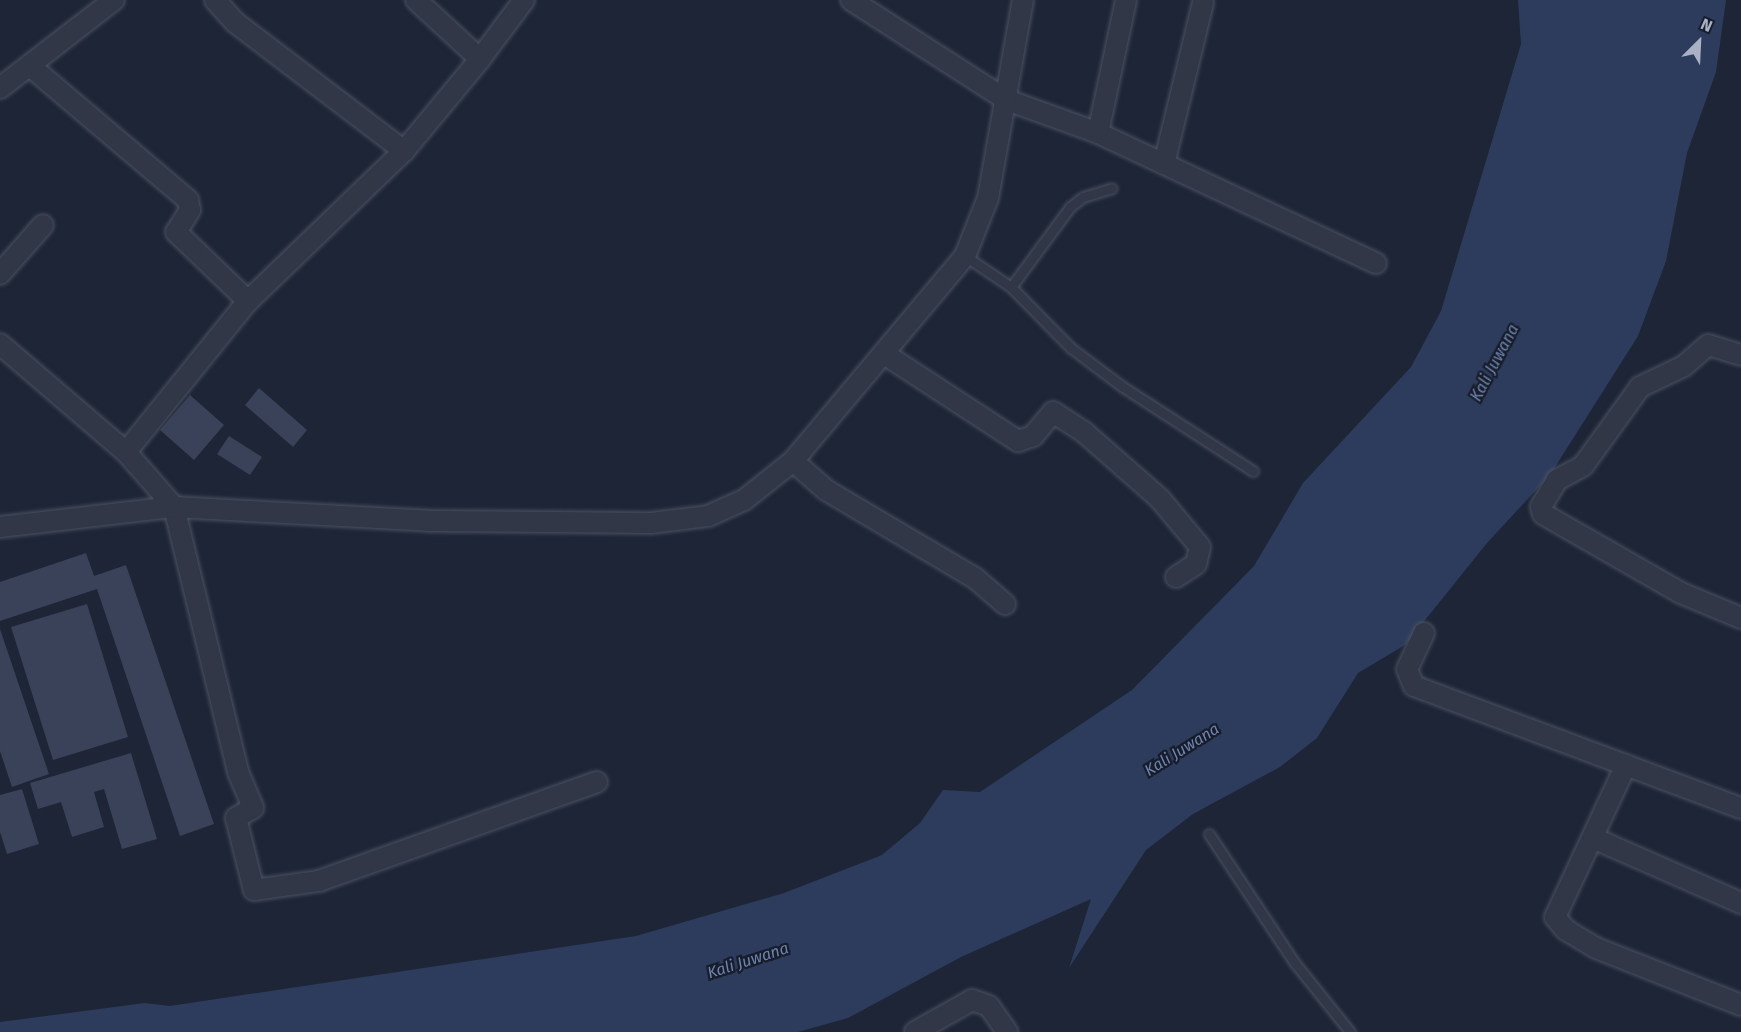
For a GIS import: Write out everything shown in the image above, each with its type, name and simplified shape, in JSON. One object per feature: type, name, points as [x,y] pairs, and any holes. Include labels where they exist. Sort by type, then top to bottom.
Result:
[{"type":"street","points":[[0,88],[114,0]]},
{"type":"street","points":[[215,0],[236,22],[404,151]]},
{"type":"street","points":[[416,0],[480,59]]},
{"type":"street","points":[[126,452],[248,301],[404,151],[480,59],[524,0]]},
{"type":"street","points":[[851,0],[1008,99],[1098,133],[1376,263]]},
{"type":"street","points":[[0,527],[174,507],[429,521],[651,523],[708,516],[744,500],[793,462],[886,355],[964,256],[988,198],[1008,99],[1023,0]]},
{"type":"street","points":[[1098,133],[1126,0]]},
{"type":"street","points":[[1164,164],[1199,1]]},
{"type":"street","points":[[30,66],[188,200],[190,210],[176,232],[248,301]]},
{"type":"street","points":[[0,274],[43,225]]},
{"type":"street","points":[[0,344],[126,452],[174,507],[238,772],[253,808],[236,818],[254,890],[319,881],[597,782]]},
{"type":"street","points":[[1741,355],[1708,345],[1678,370],[1640,387],[1583,466],[1557,480],[1541,507],[1543,514],[1681,593],[1741,618]]},
{"type":"street","points":[[886,355],[1018,441],[1033,436],[1053,412],[1076,426],[1160,499],[1200,547],[1196,564],[1176,577]]},
{"type":"street","points":[[793,462],[826,490],[975,579],[1005,604]]},
{"type":"street","points":[[1424,633],[1407,669],[1414,686],[1741,808]]},
{"type":"street","points":[[1626,765],[1594,837],[1558,905],[1558,922],[1596,948],[1741,1005]]},
{"type":"street","points":[[1594,837],[1741,903]]},
{"type":"street","points":[[915,1032],[972,999],[989,1006],[1006,1032]]},
{"type":"lane","points":[[1011,287],[1070,207],[1083,197],[1112,188]]},
{"type":"lane","points":[[964,256],[1011,287],[1071,348],[1252,471]]},
{"type":"lane","points":[[1209,834],[1294,962],[1350,1032]]},
{"type":"water","name":"Kali Juwana","points":[[1518,0],[1726,0],[1716,72],[1687,153],[1666,261],[1638,336],[1550,475],[1487,543],[1405,645],[1358,673],[1317,738],[1280,767],[1193,814],[1146,850],[1069,968],[1091,899],[961,957],[848,1018],[798,1032],[0,1032],[0,1022],[145,1003],[170,1006],[636,936],[784,893],[882,855],[920,823],[943,790],[980,792],[1132,690],[1254,566],[1303,483],[1411,367],[1441,311],[1521,44]]},
{"type":"building","points":[[259,388],[307,430],[293,447],[245,405]]},
{"type":"building","points":[[190,395],[224,425],[194,460],[160,430]]},
{"type":"building","points":[[229,436],[262,457],[250,475],[217,454]]},
{"type":"building","points":[[86,553],[94,576],[126,565],[214,824],[180,836],[97,589],[0,621],[0,582]]},
{"type":"building","points":[[87,604],[128,737],[53,760],[11,627]]},
{"type":"building","points":[[0,629],[49,774],[12,787],[0,751]]},
{"type":"building","points":[[131,753],[157,839],[122,849],[104,789],[94,792],[104,827],[72,837],[61,802],[38,809],[30,783]]},
{"type":"building","points":[[22,789],[39,844],[7,854],[0,832],[0,795]]}]
